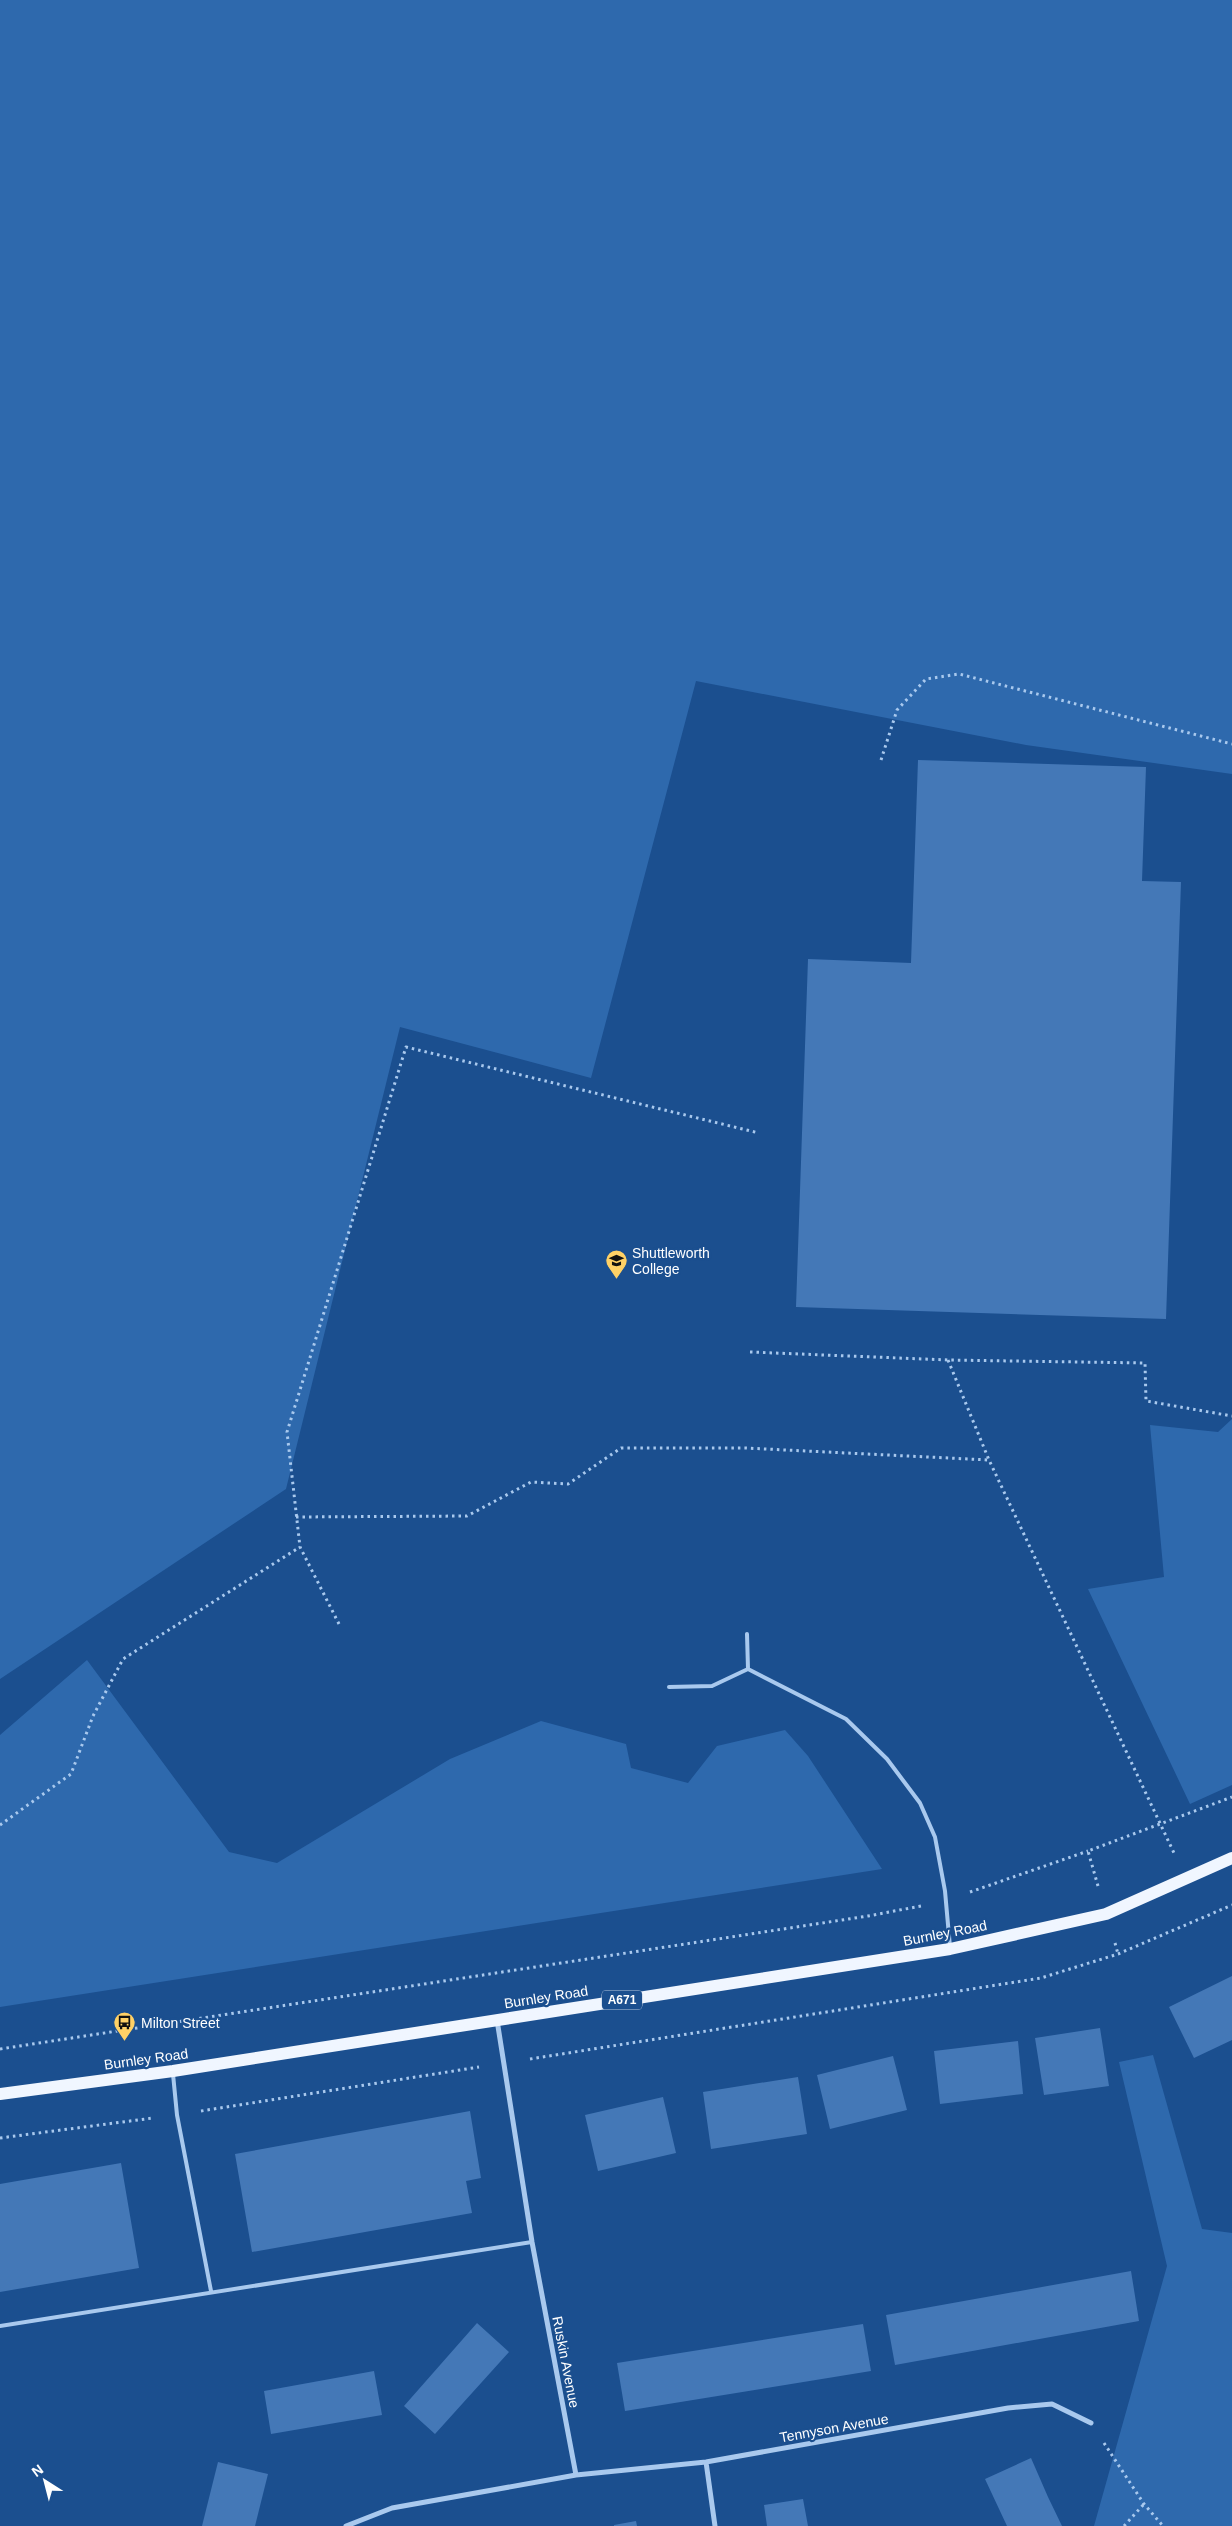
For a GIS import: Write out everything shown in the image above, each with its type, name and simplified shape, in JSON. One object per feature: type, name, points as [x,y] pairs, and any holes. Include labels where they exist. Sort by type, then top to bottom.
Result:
[{"type":"main road","name":"Burnley Road","points":[[0,2094],[172,2071],[950,1949],[1106,1914],[1232,1858]]},
{"type":"street","name":"Ruskin Avenue","points":[[497,2020],[532,2242],[576,2475]]},
{"type":"street","name":"Tennyson Avenue","points":[[576,2475],[706,2462],[1008,2408],[1052,2404],[1091,2423]]},
{"type":"street","points":[[706,2462],[715,2526]]},
{"type":"street","points":[[346,2526],[392,2508],[576,2475]]},
{"type":"lane","points":[[747,1634],[748,1669]]},
{"type":"lane","points":[[669,1687],[712,1686],[748,1669]]},
{"type":"lane","points":[[748,1669],[846,1719],[887,1759],[920,1803],[935,1837],[946,1900],[950,1949]]},
{"type":"lane","points":[[172,2071],[177,2114],[211,2291]]},
{"type":"lane","points":[[0,2326],[211,2291],[532,2242]]},
{"type":"path","points":[[881,760],[897,710],[926,679],[959,674],[1232,744]]},
{"type":"path","points":[[339,1624],[300,1547],[287,1432],[406,1047],[759,1132]]},
{"type":"path","points":[[750,1352],[948,1360],[1145,1363],[1146,1401],[1232,1416]]},
{"type":"path","points":[[948,1360],[989,1460],[1185,1879]]},
{"type":"path","points":[[296,1517],[467,1516],[531,1482],[568,1484],[621,1448],[745,1448],[989,1460]]},
{"type":"path","points":[[0,1825],[71,1774],[94,1716],[123,1660],[300,1547]]},
{"type":"path","points":[[0,2048],[868,1916],[946,1900],[1088,1851],[1232,1798]]},
{"type":"path","points":[[1088,1851],[1118,1954]]},
{"type":"path","points":[[0,2138],[177,2114],[1042,1978],[1118,1954],[1232,1905]]},
{"type":"path","points":[[1091,2423],[1144,2504],[1163,2526]]},
{"type":"path","points":[[1124,2526],[1144,2504]]},
{"type":"shaded area","points":[[0,0],[1232,0],[1232,774],[1026,745],[696,681],[591,1078],[400,1027],[286,1489],[0,1679]]},
{"type":"shaded area","points":[[1232,1419],[1232,1785],[1190,1804],[1088,1589],[1164,1577],[1150,1425],[1218,1432]]},
{"type":"shaded area","points":[[87,1660],[229,1852],[277,1863],[450,1759],[541,1721],[626,1744],[631,1768],[688,1783],[717,1746],[785,1730],[808,1756],[882,1869],[0,2007],[0,1735]]},
{"type":"shaded area","points":[[1153,2055],[1202,2229],[1232,2233],[1232,2526],[1094,2526],[1167,2266],[1119,2062]]},
{"type":"building","points":[[918,760],[1146,767],[1142,881],[1181,882],[1166,1319],[796,1307],[808,959],[911,963]]},
{"type":"building","points":[[1232,1976],[1232,2040],[1194,2058],[1169,2007]]},
{"type":"building","points":[[1100,2028],[1109,2086],[1044,2095],[1035,2038]]},
{"type":"building","points":[[1018,2041],[1023,2094],[940,2104],[934,2051]]},
{"type":"building","points":[[893,2056],[907,2110],[830,2129],[817,2075]]},
{"type":"building","points":[[798,2077],[807,2134],[711,2149],[703,2092]]},
{"type":"building","points":[[663,2097],[676,2153],[598,2171],[585,2115]]},
{"type":"building","points":[[470,2111],[481,2178],[466,2181],[472,2213],[252,2252],[235,2154]]},
{"type":"building","points":[[121,2163],[139,2268],[0,2292],[0,2184]]},
{"type":"building","points":[[1131,2271],[1139,2321],[895,2365],[886,2315]]},
{"type":"building","points":[[477,2323],[509,2352],[435,2434],[404,2406]]},
{"type":"building","points":[[863,2324],[871,2371],[625,2411],[617,2363]]},
{"type":"building","points":[[374,2371],[382,2415],[271,2434],[264,2391]]},
{"type":"building","points":[[1031,2458],[1062,2526],[1007,2526],[985,2479]]},
{"type":"building","points":[[218,2462],[268,2474],[255,2526],[202,2526]]},
{"type":"building","points":[[803,2499],[808,2526],[767,2526],[764,2505]]},
{"type":"building","points":[[636,2521],[637,2526],[614,2526],[614,2525]]},
{"type":"place","name":"Shuttleworth College","points":[[616,1280]]},
{"type":"place","name":"Milton Street","points":[[125,2042]]}]
